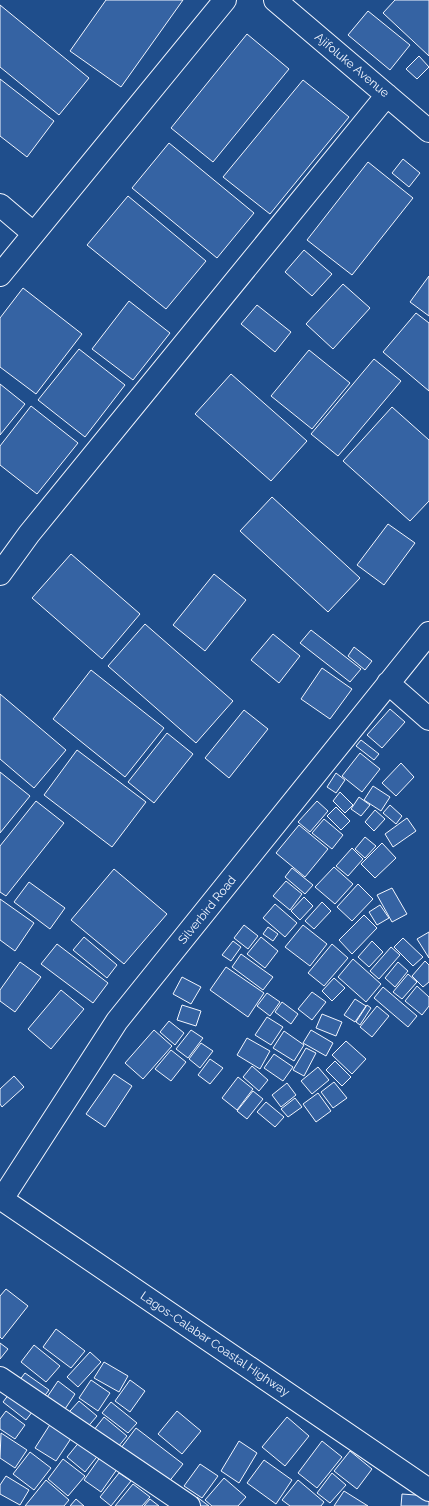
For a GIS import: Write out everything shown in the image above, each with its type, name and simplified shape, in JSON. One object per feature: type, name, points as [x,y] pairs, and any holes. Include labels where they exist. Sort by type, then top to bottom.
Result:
[{"type":"main road","points":[[0,275],[225,0]]},
{"type":"main road","name":"Ajifoluke Avenue","points":[[274,0],[429,131]]},
{"type":"main road","points":[[0,574],[44,516],[387,95]]},
{"type":"main road","points":[[0,205],[33,233]]},
{"type":"main road","name":"Silverbird Road","points":[[1,1198],[117,1021],[429,633]]},
{"type":"main road","points":[[388,683],[429,720]]},
{"type":"main road","name":"Lagos-Calabar Coastal Highway","points":[[1,1198],[429,1490]]},
{"type":"main road","points":[[0,1378],[189,1506]]},
{"type":"building","points":[[106,0],[183,0],[121,87],[70,51]]},
{"type":"building","points":[[395,0],[429,0],[429,56],[383,13]]},
{"type":"building","points":[[0,5],[89,78],[59,115],[0,67]]},
{"type":"building","points":[[368,11],[410,45],[390,70],[348,35]]},
{"type":"building","points":[[247,34],[289,69],[213,162],[171,128]]},
{"type":"building","points":[[419,56],[429,67],[417,79],[406,69]]},
{"type":"building","points":[[0,79],[54,121],[27,157],[0,136]]},
{"type":"building","points":[[303,80],[349,117],[270,214],[223,177]]},
{"type":"building","points":[[169,143],[254,213],[217,258],[132,188]]},
{"type":"building","points":[[403,159],[420,173],[409,187],[392,173]]},
{"type":"building","points":[[368,162],[413,198],[352,275],[307,240]]},
{"type":"building","points":[[128,196],[206,261],[166,309],[87,245]]},
{"type":"building","points":[[304,250],[332,274],[312,296],[285,272]]},
{"type":"building","points":[[429,276],[429,316],[410,302]]},
{"type":"building","points":[[343,284],[370,308],[333,349],[306,324]]},
{"type":"building","points":[[23,288],[82,334],[36,394],[0,367],[0,318]]},
{"type":"building","points":[[129,301],[170,333],[133,380],[92,349]]},
{"type":"building","points":[[257,305],[291,332],[275,352],[241,324]]},
{"type":"building","points":[[416,313],[429,323],[429,391],[383,352]]},
{"type":"building","points":[[79,349],[125,385],[85,437],[38,400]]},
{"type":"building","points":[[309,350],[350,383],[312,429],[271,396]]},
{"type":"building","points":[[374,359],[401,381],[338,456],[311,434]]},
{"type":"building","points":[[231,374],[307,441],[271,481],[195,414]]},
{"type":"building","points":[[0,384],[25,404],[0,435]]},
{"type":"building","points":[[31,406],[78,443],[37,494],[0,465],[0,446]]},
{"type":"building","points":[[392,407],[429,440],[429,501],[410,521],[343,461]]},
{"type":"building","points":[[272,497],[360,578],[328,612],[240,531]]},
{"type":"building","points":[[388,524],[415,543],[384,585],[357,565]]},
{"type":"building","points":[[71,554],[140,614],[102,659],[32,598]]},
{"type":"building","points":[[214,574],[246,600],[205,651],[173,625]]},
{"type":"building","points":[[145,624],[233,701],[196,743],[108,666]]},
{"type":"building","points":[[311,630],[361,669],[350,682],[300,643]]},
{"type":"building","points":[[273,634],[300,656],[279,683],[251,660]]},
{"type":"building","points":[[354,647],[372,661],[365,670],[348,656]]},
{"type":"building","points":[[322,668],[352,689],[330,719],[301,699]]},
{"type":"building","points":[[91,670],[164,728],[125,777],[53,719]]},
{"type":"building","points":[[0,694],[66,750],[34,788],[0,759]]},
{"type":"building","points":[[390,709],[405,722],[382,748],[367,735]]},
{"type":"building","points":[[244,710],[268,729],[229,778],[205,758]]},
{"type":"building","points":[[167,733],[193,754],[154,803],[128,782]]},
{"type":"building","points":[[361,740],[379,754],[374,760],[356,746]]},
{"type":"building","points":[[77,750],[146,802],[112,847],[44,795]]},
{"type":"building","points":[[360,753],[380,769],[362,792],[342,776]]},
{"type":"building","points":[[401,763],[414,777],[396,796],[382,783]]},
{"type":"building","points":[[0,772],[30,796],[0,833]]},
{"type":"building","points":[[336,773],[345,780],[336,793],[327,787]]},
{"type":"building","points":[[373,786],[390,797],[381,811],[364,800]]},
{"type":"building","points":[[340,792],[353,805],[345,813],[333,801]]},
{"type":"building","points":[[359,797],[370,805],[361,816],[351,809]]},
{"type":"building","points":[[36,801],[64,823],[6,896],[0,892],[0,846]]},
{"type":"building","points":[[317,801],[328,811],[310,832],[298,822]]},
{"type":"building","points":[[390,805],[402,816],[396,824],[383,813]]},
{"type":"building","points":[[336,807],[350,821],[341,830],[327,816]]},
{"type":"building","points":[[375,810],[385,819],[374,831],[365,822]]},
{"type":"building","points":[[407,818],[416,831],[393,847],[385,834]]},
{"type":"building","points":[[324,819],[343,835],[332,849],[312,833]]},
{"type":"building","points":[[299,825],[328,849],[305,877],[276,853]]},
{"type":"building","points":[[365,837],[376,846],[365,858],[355,849]]},
{"type":"building","points":[[382,843],[396,858],[375,878],[361,864]]},
{"type":"building","points":[[352,848],[363,859],[348,876],[336,866]]},
{"type":"building","points":[[334,867],[353,884],[335,904],[315,887]]},
{"type":"building","points":[[292,868],[313,885],[305,894],[285,877]]},
{"type":"building","points":[[114,869],[167,914],[124,964],[71,920]]},
{"type":"building","points":[[286,881],[302,894],[290,910],[273,896]]},
{"type":"building","points":[[29,882],[65,908],[50,929],[14,902]]},
{"type":"building","points":[[358,884],[373,899],[352,921],[337,907]]},
{"type":"building","points":[[392,888],[407,914],[392,922],[377,895]]},
{"type":"building","points":[[304,897],[313,906],[300,920],[291,911]]},
{"type":"building","points":[[0,899],[34,923],[15,951],[0,940]]},
{"type":"building","points":[[322,902],[331,911],[314,929],[305,921]]},
{"type":"building","points":[[275,904],[297,923],[285,937],[263,918]]},
{"type":"building","points":[[380,905],[389,918],[377,925],[369,912]]},
{"type":"building","points":[[364,915],[377,928],[352,954],[339,940]]},
{"type":"building","points":[[244,925],[258,936],[248,949],[234,938]]},
{"type":"building","points":[[303,925],[327,944],[310,966],[285,947]]},
{"type":"building","points":[[268,927],[278,934],[273,941],[263,934]]},
{"type":"building","points":[[429,932],[429,958],[417,939]]},
{"type":"building","points":[[84,937],[117,965],[107,978],[73,950]]},
{"type":"building","points":[[261,937],[278,951],[265,968],[247,954]]},
{"type":"building","points":[[403,938],[423,957],[413,966],[394,947]]},
{"type":"building","points":[[233,941],[241,947],[231,961],[222,955]]},
{"type":"building","points":[[372,941],[383,952],[369,967],[358,957]]},
{"type":"building","points":[[57,944],[108,983],[93,1003],[41,964]]},
{"type":"building","points":[[332,944],[348,958],[324,986],[308,973]]},
{"type":"building","points":[[391,947],[400,955],[379,979],[370,971]]},
{"type":"building","points":[[241,954],[273,977],[263,990],[232,967]]},
{"type":"building","points":[[353,959],[381,984],[366,1002],[338,977]]},
{"type":"building","points":[[425,961],[429,965],[429,982],[423,987],[412,976]]},
{"type":"building","points":[[20,962],[41,977],[15,1012],[0,1001],[0,990]]},
{"type":"building","points":[[398,962],[408,971],[395,987],[385,978]]},
{"type":"building","points":[[226,967],[264,993],[248,1017],[210,990]]},
{"type":"building","points":[[408,974],[417,982],[402,999],[393,992]]},
{"type":"building","points":[[182,977],[201,987],[191,1004],[173,994]]},
{"type":"building","points":[[334,978],[345,988],[332,1001],[322,991]]},
{"type":"building","points":[[417,986],[429,997],[429,1006],[422,1015],[405,1001]]},
{"type":"building","points":[[383,987],[417,1016],[408,1027],[374,998]]},
{"type":"building","points":[[61,990],[84,1009],[51,1049],[28,1029]]},
{"type":"building","points":[[312,992],[326,1002],[312,1020],[298,1009]]},
{"type":"building","points":[[267,993],[280,1002],[270,1016],[257,1006]]},
{"type":"building","points":[[355,999],[366,1006],[355,1022],[344,1015]]},
{"type":"building","points":[[282,1002],[298,1014],[291,1024],[275,1012]]},
{"type":"building","points":[[182,1005],[201,1011],[196,1026],[177,1020]]},
{"type":"building","points":[[367,1005],[371,1008],[360,1025],[356,1022]]},
{"type":"building","points":[[377,1006],[389,1016],[372,1037],[360,1027]]},
{"type":"building","points":[[322,1014],[342,1022],[336,1036],[316,1028]]},
{"type":"building","points":[[267,1017],[283,1027],[271,1045],[255,1035]]},
{"type":"building","points":[[169,1021],[184,1033],[175,1045],[160,1032]]},
{"type":"building","points":[[154,1030],[172,1046],[143,1079],[125,1063]]},
{"type":"building","points":[[191,1030],[203,1038],[188,1058],[176,1049]]},
{"type":"building","points":[[311,1030],[333,1043],[326,1056],[303,1043]]},
{"type":"building","points":[[284,1031],[304,1045],[294,1061],[273,1048]]},
{"type":"building","points":[[247,1038],[270,1051],[260,1069],[237,1055]]},
{"type":"building","points":[[346,1041],[366,1059],[352,1074],[332,1055]]},
{"type":"building","points":[[201,1043],[213,1051],[200,1068],[189,1059]]},
{"type":"building","points":[[306,1048],[316,1053],[304,1076],[293,1070]]},
{"type":"building","points":[[171,1050],[186,1062],[171,1081],[155,1069]]},
{"type":"building","points":[[274,1054],[293,1067],[283,1081],[264,1068]]},
{"type":"building","points":[[210,1059],[223,1068],[210,1084],[198,1075]]},
{"type":"building","points":[[335,1061],[351,1077],[342,1086],[326,1070]]},
{"type":"building","points":[[252,1066],[268,1080],[259,1091],[243,1077]]},
{"type":"building","points":[[318,1067],[329,1080],[312,1094],[301,1081]]},
{"type":"building","points":[[114,1074],[132,1086],[105,1127],[86,1114]]},
{"type":"building","points":[[14,1076],[24,1087],[2,1107],[0,1104],[0,1089]]},
{"type":"building","points":[[238,1077],[253,1089],[237,1110],[222,1098]]},
{"type":"building","points":[[334,1082],[347,1098],[333,1108],[321,1092]]},
{"type":"building","points":[[287,1083],[296,1095],[281,1107],[272,1095]]},
{"type":"building","points":[[253,1091],[263,1099],[247,1119],[237,1111]]},
{"type":"building","points":[[318,1093],[331,1111],[316,1122],[303,1104]]},
{"type":"building","points":[[295,1098],[302,1107],[288,1117],[281,1109]]},
{"type":"building","points":[[266,1102],[284,1117],[275,1127],[257,1112]]},
{"type":"building","points":[[6,1289],[28,1306],[2,1339],[0,1337],[0,1296]]},
{"type":"building","points":[[56,1329],[85,1351],[71,1368],[43,1347]]},
{"type":"building","points":[[0,1343],[8,1349],[0,1359]]},
{"type":"building","points":[[34,1345],[60,1366],[46,1382],[21,1362]]},
{"type":"building","points":[[90,1352],[101,1362],[78,1387],[67,1377]]},
{"type":"building","points":[[104,1362],[128,1376],[119,1392],[94,1378]]},
{"type":"building","points":[[25,1373],[49,1390],[26,1420],[3,1402]]},
{"type":"building","points":[[91,1380],[110,1393],[98,1411],[79,1398]]},
{"type":"building","points":[[130,1380],[145,1391],[130,1412],[115,1401]]},
{"type":"building","points":[[58,1381],[75,1394],[59,1418],[41,1406]]},
{"type":"building","points":[[79,1401],[97,1416],[80,1436],[62,1420]]},
{"type":"building","points":[[111,1402],[137,1423],[128,1433],[102,1413]]},
{"type":"building","points":[[6,1411],[25,1425],[15,1439],[0,1429],[0,1419]]},
{"type":"building","points":[[177,1411],[201,1431],[182,1454],[158,1434]]},
{"type":"building","points":[[104,1417],[127,1436],[113,1453],[90,1435]]},
{"type":"building","points":[[287,1417],[309,1436],[285,1466],[262,1447]]},
{"type":"building","points":[[51,1423],[72,1437],[56,1461],[35,1448]]},
{"type":"building","points":[[136,1428],[183,1464],[160,1493],[114,1457]]},
{"type":"building","points":[[1,1433],[27,1450],[15,1468],[0,1458]]},
{"type":"building","points":[[85,1435],[103,1449],[85,1472],[67,1457]]},
{"type":"building","points":[[239,1441],[257,1453],[239,1483],[221,1471]]},
{"type":"building","points":[[322,1441],[342,1457],[317,1488],[298,1473]]},
{"type":"building","points":[[350,1451],[372,1469],[357,1489],[334,1471]]},
{"type":"building","points":[[30,1452],[51,1468],[34,1490],[13,1474]]},
{"type":"building","points":[[103,1453],[120,1465],[101,1492],[84,1480]]},
{"type":"building","points":[[63,1459],[85,1476],[68,1496],[48,1479]]},
{"type":"building","points":[[264,1460],[292,1480],[276,1504],[247,1483]]},
{"type":"building","points":[[200,1464],[218,1476],[202,1498],[184,1486]]},
{"type":"building","points":[[119,1473],[131,1481],[111,1506],[100,1497]]},
{"type":"building","points":[[332,1473],[346,1485],[330,1503],[317,1493]]},
{"type":"building","points":[[6,1476],[29,1490],[20,1505],[0,1494],[0,1485]]},
{"type":"building","points":[[224,1478],[246,1497],[238,1506],[212,1506],[205,1500]]},
{"type":"building","points":[[46,1480],[69,1500],[64,1506],[25,1506]]},
{"type":"building","points":[[298,1480],[324,1502],[321,1506],[290,1506],[282,1500]]},
{"type":"building","points":[[133,1484],[150,1497],[142,1506],[115,1506]]},
{"type":"building","points":[[344,1491],[368,1506],[334,1506]]},
{"type":"building","points":[[402,1494],[429,1496],[429,1506],[401,1506]]},
{"type":"building","points":[[197,1497],[209,1506],[190,1506]]},
{"type":"building","points":[[76,1499],[84,1506],[70,1506]]},
{"type":"building","points":[[150,1499],[159,1506],[144,1506]]}]
